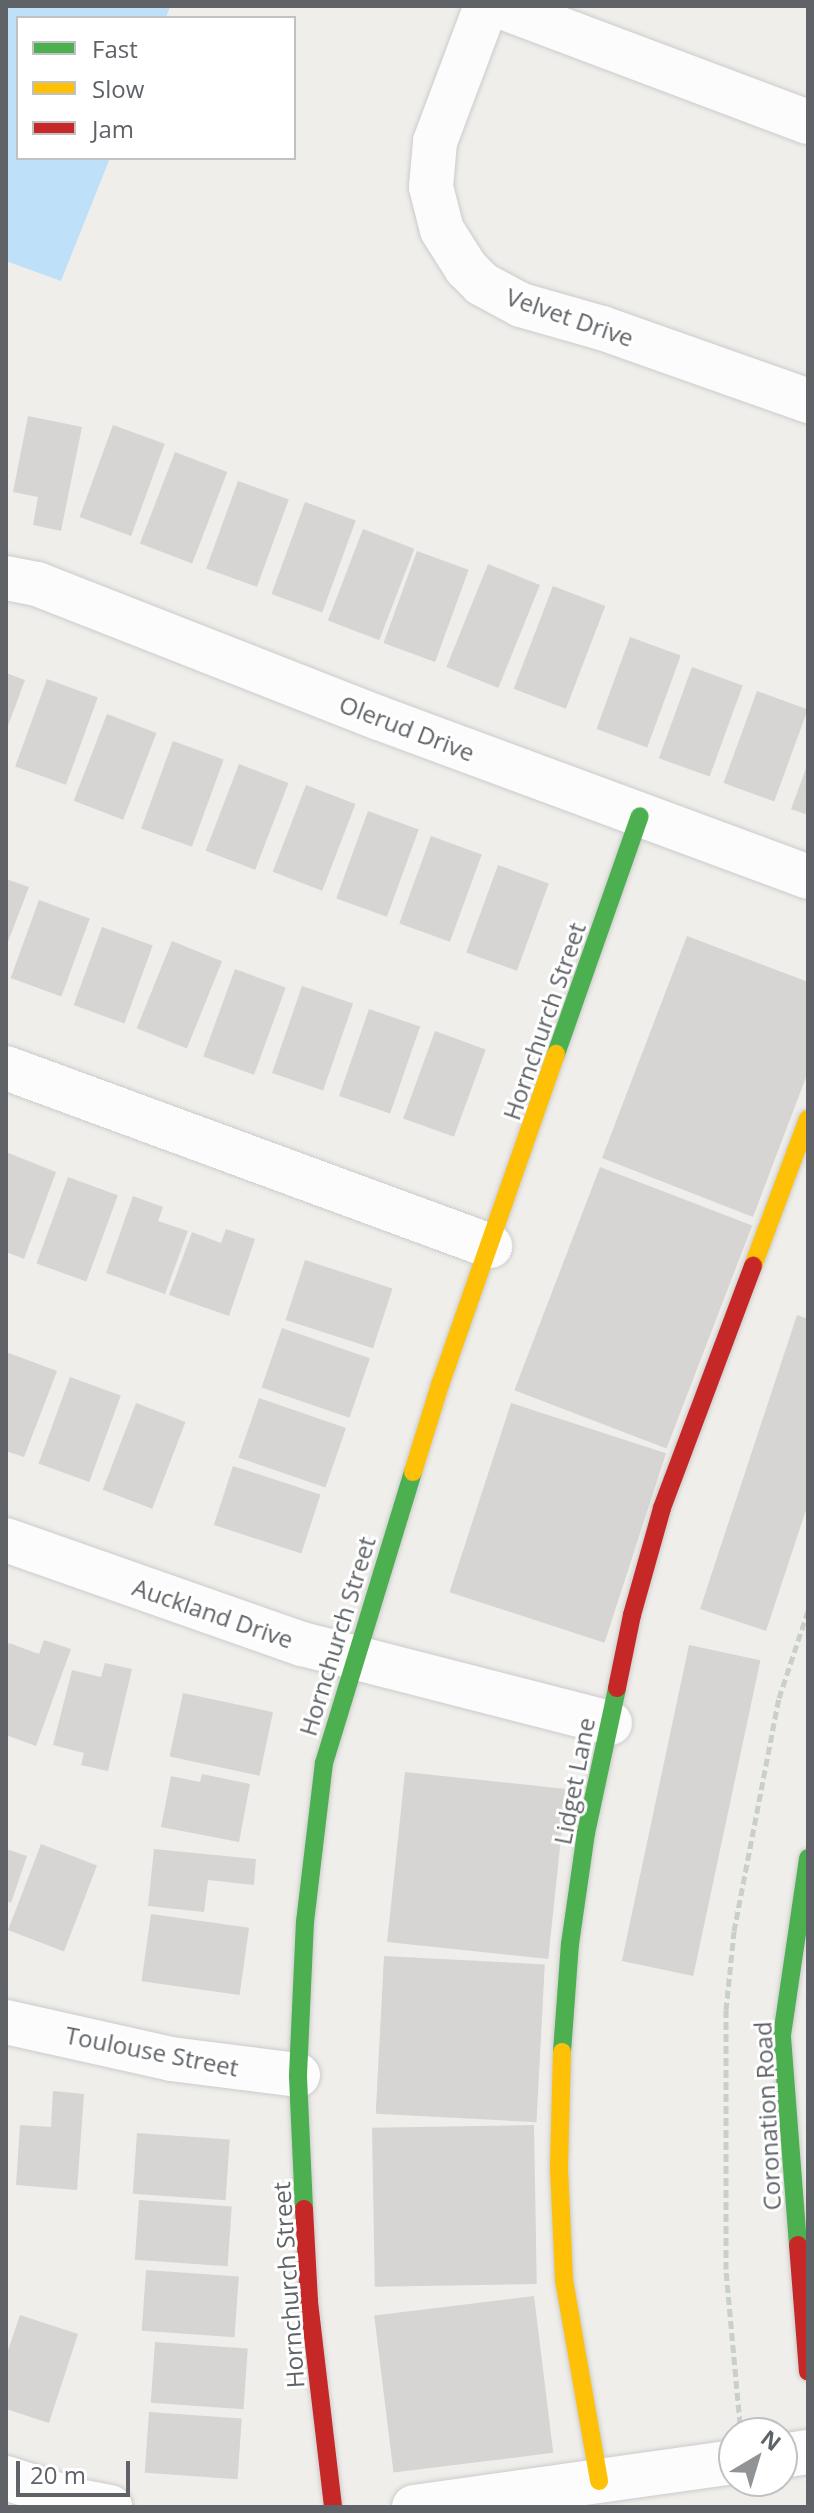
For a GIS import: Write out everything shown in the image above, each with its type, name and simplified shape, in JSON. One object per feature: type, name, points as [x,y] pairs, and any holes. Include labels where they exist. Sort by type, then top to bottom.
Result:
[{"type":"street","name":"Velvet Drive","points":[[486,6],[442,121],[433,157],[431,187],[442,230],[466,268],[482,284],[521,305],[602,328],[808,401]]},
{"type":"street","points":[[499,6],[808,122]]},
{"type":"street","name":"Olerud Drive","points":[[6,578],[37,584],[640,816],[808,877]]},
{"type":"street","name":"Hornchurch Street","points":[[333,2507],[309,2302],[298,2075],[305,1922],[324,1763],[354,1656],[440,1385],[640,816]]},
{"type":"street","points":[[6,1068],[490,1246]]},
{"type":"street","name":"Lidget Lane","points":[[599,2481],[564,2280],[559,2168],[562,2056],[570,1944],[586,1833],[632,1615],[662,1508],[808,1119]]},
{"type":"street","name":"Auckland Drive","points":[[6,1540],[302,1644],[610,1723]]},
{"type":"street","name":"Coronation Road","points":[[808,1858],[782,2035],[808,2372]]},
{"type":"street","name":"Toulouse Street","points":[[6,2022],[171,2059],[298,2075]]},
{"type":"street","points":[[414,2507],[718,2464]]},
{"type":"street","points":[[6,2478],[74,2500],[110,2507]]},
{"type":"water","points":[[6,6],[170,6],[167,16],[16,16],[16,160],[109,160],[61,281],[6,261]]},
{"type":"building","points":[[28,416],[82,427],[61,531],[33,525],[38,497],[13,492]]},
{"type":"building","points":[[113,425],[165,444],[131,536],[79,517]]},
{"type":"building","points":[[175,452],[227,472],[192,564],[140,543]]},
{"type":"building","points":[[238,481],[289,499],[257,587],[206,568]]},
{"type":"building","points":[[305,502],[356,520],[322,613],[271,594]]},
{"type":"building","points":[[363,529],[414,549],[379,640],[328,620]]},
{"type":"building","points":[[417,551],[469,570],[435,662],[383,643]]},
{"type":"building","points":[[488,564],[540,585],[498,688],[446,667]]},
{"type":"building","points":[[553,586],[605,606],[566,709],[514,689]]},
{"type":"building","points":[[630,637],[681,655],[647,748],[596,729]]},
{"type":"building","points":[[692,667],[743,685],[710,777],[659,758]]},
{"type":"building","points":[[6,673],[25,680],[6,731]]},
{"type":"building","points":[[47,679],[98,697],[66,785],[15,766]]},
{"type":"building","points":[[757,691],[808,709],[774,802],[723,783]]},
{"type":"building","points":[[107,714],[156,733],[123,820],[74,801]]},
{"type":"building","points":[[173,741],[224,759],[192,847],[141,828]]},
{"type":"building","points":[[808,763],[808,815],[791,809]]},
{"type":"building","points":[[239,764],[288,783],[255,870],[206,851]]},
{"type":"building","points":[[306,785],[355,804],[322,891],[273,872]]},
{"type":"building","points":[[368,811],[419,829],[387,917],[336,898]]},
{"type":"building","points":[[431,836],[482,854],[450,942],[399,923]]},
{"type":"building","points":[[498,865],[549,883],[517,971],[466,952]]},
{"type":"building","points":[[6,879],[29,887],[6,947]]},
{"type":"building","points":[[39,900],[90,918],[61,996],[11,978]]},
{"type":"building","points":[[102,927],[153,945],[124,1023],[74,1005]]},
{"type":"building","points":[[687,936],[808,982],[808,1072],[753,1217],[602,1158]]},
{"type":"building","points":[[172,941],[222,961],[187,1048],[137,1028]]},
{"type":"building","points":[[235,969],[286,987],[254,1075],[203,1056]]},
{"type":"building","points":[[302,986],[353,1004],[323,1091],[272,1073]]},
{"type":"building","points":[[369,1009],[420,1027],[390,1114],[339,1096]]},
{"type":"building","points":[[435,1031],[486,1049],[454,1137],[403,1118]]},
{"type":"building","points":[[6,1152],[56,1172],[24,1259],[6,1252]]},
{"type":"building","points":[[600,1167],[752,1225],[667,1449],[514,1390]]},
{"type":"building","points":[[68,1177],[118,1195],[86,1282],[37,1263]]},
{"type":"building","points":[[133,1196],[163,1207],[158,1221],[188,1231],[165,1294],[106,1273]]},
{"type":"building","points":[[226,1229],[255,1239],[229,1316],[169,1295],[192,1232],[221,1243]]},
{"type":"building","points":[[305,1260],[392,1288],[373,1348],[286,1320]]},
{"type":"building","points":[[797,1315],[808,1319],[808,1504],[766,1631],[700,1609]]},
{"type":"building","points":[[282,1328],[370,1358],[349,1418],[261,1388]]},
{"type":"building","points":[[6,1352],[57,1371],[24,1457],[6,1451]]},
{"type":"building","points":[[70,1377],[121,1395],[89,1482],[39,1463]]},
{"type":"building","points":[[259,1398],[346,1428],[325,1488],[238,1458]]},
{"type":"building","points":[[136,1403],[185,1422],[152,1509],[103,1490]]},
{"type":"building","points":[[511,1403],[666,1453],[605,1643],[450,1592]]},
{"type":"building","points":[[233,1466],[320,1494],[301,1553],[214,1525]]},
{"type":"building","points":[[44,1640],[71,1649],[36,1746],[6,1735],[6,1651],[9,1643],[39,1654]]},
{"type":"building","points":[[689,1645],[760,1660],[693,1976],[622,1961]]},
{"type":"building","points":[[105,1663],[132,1669],[108,1771],[81,1765],[84,1753],[53,1745],[72,1670],[101,1677]]},
{"type":"building","points":[[183,1693],[273,1712],[259,1776],[169,1757]]},
{"type":"building","points":[[405,1772],[566,1789],[548,1959],[387,1942]]},
{"type":"building","points":[[202,1774],[250,1784],[239,1842],[161,1827],[171,1776],[200,1782]]},
{"type":"building","points":[[41,1844],[97,1866],[64,1951],[8,1930]]},
{"type":"building","points":[[6,1849],[27,1856],[11,1903],[6,1901]]},
{"type":"building","points":[[154,1849],[256,1859],[254,1885],[208,1880],[204,1912],[148,1906]]},
{"type":"building","points":[[151,1914],[249,1928],[240,1995],[142,1981]]},
{"type":"building","points":[[384,1956],[545,1964],[537,2122],[376,2114]]},
{"type":"building","points":[[53,2091],[84,2094],[77,2190],[16,2185],[20,2125],[51,2127]]},
{"type":"building","points":[[534,2125],[537,2284],[375,2287],[372,2128]]},
{"type":"building","points":[[137,2133],[230,2139],[226,2200],[133,2194]]},
{"type":"building","points":[[139,2200],[232,2206],[228,2266],[135,2260]]},
{"type":"building","points":[[146,2270],[239,2276],[235,2337],[142,2331]]},
{"type":"building","points":[[534,2296],[553,2453],[393,2472],[374,2316]]},
{"type":"building","points":[[20,2315],[78,2334],[49,2423],[6,2409],[6,2356]]},
{"type":"building","points":[[155,2342],[248,2348],[244,2409],[151,2403]]},
{"type":"building","points":[[149,2412],[242,2418],[238,2479],[145,2473]]},
{"type":"traffic: fast","points":[[556,1054],[640,816]]},
{"type":"traffic: fast","points":[[304,2209],[298,2075],[305,1922],[324,1763],[413,1472]]},
{"type":"traffic: fast","points":[[562,2052],[570,1944],[586,1833],[617,1688]]},
{"type":"traffic: fast","points":[[798,2245],[782,2035],[808,1858]]},
{"type":"traffic: slow","points":[[413,1472],[440,1385],[556,1054]]},
{"type":"traffic: slow","points":[[753,1266],[808,1119]]},
{"type":"traffic: slow","points":[[562,2052],[559,2168],[564,2280],[599,2481]]},
{"type":"traffic: jam","points":[[617,1688],[632,1615],[662,1508],[753,1266]]},
{"type":"traffic: jam","points":[[304,2209],[309,2302],[333,2507]]},
{"type":"traffic: jam","points":[[798,2245],[808,2372]]}]
